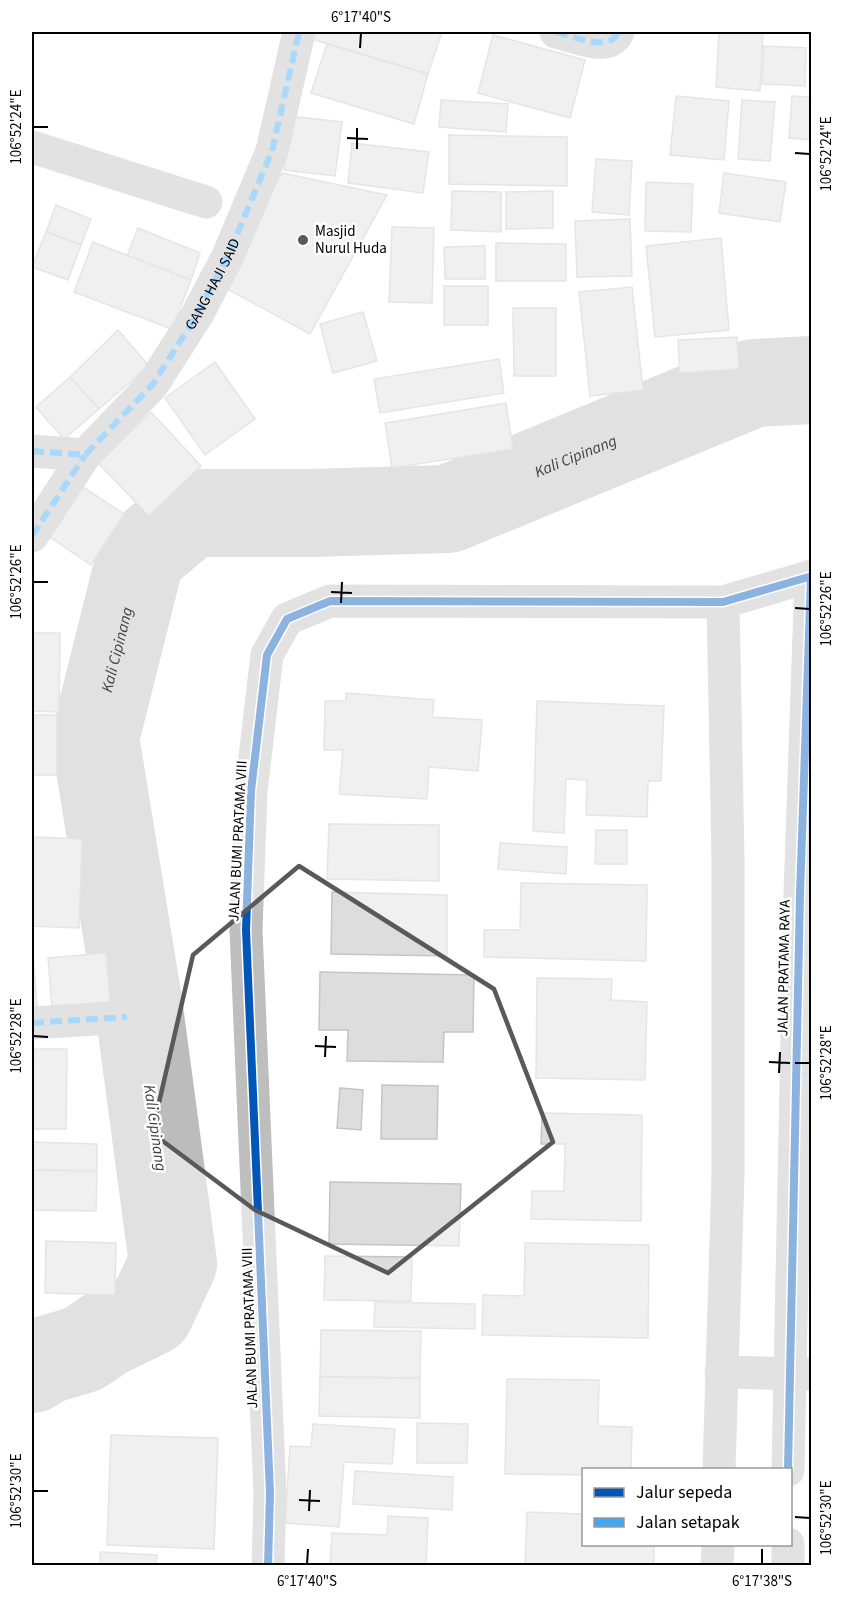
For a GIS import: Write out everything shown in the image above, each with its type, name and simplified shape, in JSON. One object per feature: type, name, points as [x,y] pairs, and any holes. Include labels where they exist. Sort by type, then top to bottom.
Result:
[{"type":"street","name":"GANG HAJI SAID","points":[[32,536],[85,455],[153,384],[197,315],[228,256],[272,150],[299,32]]},
{"type":"street","points":[[556,32],[604,44],[616,36]]},
{"type":"street","points":[[32,147],[206,202]]},
{"type":"street","points":[[32,451],[85,455]]},
{"type":"street","name":"JALAN BUMI PRATAMA VIII","points":[[268,1566],[270,1493],[246,930],[251,791],[267,655],[287,619],[330,601],[723,602],[811,576]]},
{"type":"street","name":"JALAN PRATAMA RAYA","points":[[788,1468],[800,1373],[800,894],[811,576]]},
{"type":"street","points":[[719,1468],[728,1163],[728,860],[723,602]]},
{"type":"street","points":[[32,1023],[127,1017]]},
{"type":"street","points":[[721,1372],[800,1373]]},
{"type":"street","points":[[717,1546],[717,1566]]},
{"type":"street","points":[[788,1546],[788,1566]]},
{"type":"highlighted area","points":[[299,866],[494,989],[553,1142],[388,1273],[255,1210],[152,1133],[193,955]]},
{"type":"building","points":[[306,32],[442,32],[428,74],[305,37]]},
{"type":"building","points":[[719,32],[763,32],[760,91],[716,87]]},
{"type":"building","points":[[493,35],[585,60],[570,118],[478,93]]},
{"type":"building","points":[[327,44],[428,74],[414,124],[311,93]]},
{"type":"building","points":[[764,46],[806,48],[805,86],[762,84]]},
{"type":"building","points":[[676,96],[729,101],[724,160],[670,155]]},
{"type":"building","points":[[792,96],[812,97],[812,140],[789,138]]},
{"type":"building","points":[[441,100],[508,104],[506,132],[439,127]]},
{"type":"building","points":[[742,100],[775,102],[770,161],[738,159]]},
{"type":"building","points":[[289,116],[342,122],[335,176],[284,170]]},
{"type":"building","points":[[449,135],[567,137],[567,186],[449,184]]},
{"type":"building","points":[[352,143],[429,152],[423,193],[348,183]]},
{"type":"building","points":[[596,159],[632,161],[629,215],[592,212]]},
{"type":"building","name":"Masjid Nurul Huda","points":[[282,173],[387,195],[310,334],[220,285]]},
{"type":"building","points":[[724,173],[786,182],[780,222],[719,213]]},
{"type":"building","points":[[646,182],[693,184],[691,232],[645,231]]},
{"type":"building","points":[[452,191],[501,192],[501,232],[451,230]]},
{"type":"building","points":[[553,191],[553,228],[506,229],[506,192]]},
{"type":"building","points":[[56,205],[91,219],[81,245],[46,232]]},
{"type":"building","points":[[630,219],[632,276],[577,277],[575,221]]},
{"type":"building","points":[[392,227],[434,228],[432,303],[389,302]]},
{"type":"building","points":[[138,228],[200,253],[191,280],[127,256]]},
{"type":"building","points":[[46,232],[81,245],[68,280],[32,267]]},
{"type":"building","points":[[721,238],[729,330],[655,337],[646,246]]},
{"type":"building","points":[[93,242],[191,280],[172,329],[74,292]]},
{"type":"building","points":[[496,243],[566,244],[566,281],[496,281]]},
{"type":"building","points":[[485,246],[485,279],[445,279],[444,247]]},
{"type":"building","points":[[444,286],[488,286],[488,325],[444,325]]},
{"type":"building","points":[[632,287],[643,390],[590,396],[579,292]]},
{"type":"building","points":[[513,308],[556,308],[556,376],[514,376]]},
{"type":"building","points":[[363,312],[377,361],[333,373],[320,324]]},
{"type":"building","points":[[118,330],[149,366],[99,409],[70,377]]},
{"type":"building","points":[[737,337],[739,369],[680,373],[678,340]]},
{"type":"building","points":[[499,359],[504,393],[380,413],[374,379]]},
{"type":"building","points":[[215,362],[255,419],[205,455],[165,398]]},
{"type":"building","points":[[70,377],[99,409],[64,439],[36,407]]},
{"type":"building","points":[[506,403],[513,449],[392,468],[385,423]]},
{"type":"building","points":[[151,412],[201,466],[149,516],[98,463]]},
{"type":"building","points":[[71,479],[124,514],[91,565],[38,529]]},
{"type":"building","points":[[32,633],[60,633],[59,712],[32,711]]},
{"type":"building","points":[[346,693],[434,700],[432,717],[482,720],[478,771],[429,767],[427,799],[339,794],[343,750],[324,750],[325,701],[346,701]]},
{"type":"building","points":[[537,701],[664,706],[661,781],[648,781],[647,817],[586,815],[587,780],[566,779],[564,833],[533,831]]},
{"type":"building","points":[[32,715],[57,715],[57,775],[32,775]]},
{"type":"building","points":[[329,824],[439,825],[439,881],[327,879]]},
{"type":"building","points":[[596,830],[627,830],[627,864],[595,864]]},
{"type":"building","points":[[32,837],[82,839],[79,928],[32,926]]},
{"type":"building","points":[[500,843],[567,847],[566,874],[498,869]]},
{"type":"building","points":[[521,883],[647,885],[646,961],[484,957],[484,930],[520,930]]},
{"type":"building","points":[[332,892],[447,895],[447,956],[331,954]]},
{"type":"building","points":[[32,939],[38,1018],[32,1019]]},
{"type":"building","points":[[106,953],[111,1013],[53,1018],[48,958]]},
{"type":"building","points":[[320,972],[474,975],[473,1032],[444,1032],[443,1062],[347,1061],[348,1030],[319,1030]]},
{"type":"building","points":[[537,978],[612,979],[611,1000],[647,1002],[645,1080],[536,1078]]},
{"type":"building","points":[[34,1049],[67,1049],[66,1129],[32,1129]]},
{"type":"building","points":[[382,1085],[438,1086],[437,1139],[381,1139]]},
{"type":"building","points":[[340,1088],[363,1090],[361,1130],[337,1128]]},
{"type":"building","points":[[542,1113],[642,1115],[641,1221],[531,1219],[532,1191],[564,1191],[565,1144],[541,1144]]},
{"type":"building","points":[[32,1142],[97,1144],[97,1171],[32,1170]]},
{"type":"building","points":[[32,1170],[97,1171],[96,1211],[32,1210]]},
{"type":"building","points":[[330,1182],[461,1184],[459,1246],[329,1244]]},
{"type":"building","points":[[46,1241],[116,1243],[115,1295],[45,1293]]},
{"type":"building","points":[[525,1243],[649,1245],[648,1338],[482,1335],[483,1295],[524,1296]]},
{"type":"building","points":[[325,1256],[412,1257],[411,1301],[324,1300]]},
{"type":"building","points":[[375,1302],[475,1304],[475,1329],[374,1327]]},
{"type":"building","points":[[321,1330],[421,1331],[420,1378],[320,1377]]},
{"type":"building","points":[[320,1377],[420,1378],[420,1418],[319,1416]]},
{"type":"building","points":[[507,1379],[599,1380],[598,1426],[632,1427],[631,1468],[582,1468],[582,1475],[505,1474]]},
{"type":"building","points":[[417,1423],[468,1424],[467,1463],[417,1463]]},
{"type":"building","points":[[313,1424],[395,1429],[392,1464],[344,1462],[339,1527],[285,1523],[290,1446],[311,1447]]},
{"type":"building","points":[[111,1435],[218,1438],[214,1549],[107,1545]]},
{"type":"building","points":[[355,1471],[453,1477],[452,1510],[353,1504]]},
{"type":"building","points":[[527,1512],[582,1514],[582,1546],[654,1546],[654,1566],[525,1566]]},
{"type":"building","points":[[388,1516],[428,1518],[426,1566],[330,1566],[332,1533],[387,1535]]},
{"type":"building","points":[[100,1552],[157,1555],[156,1566],[100,1566]]},
{"type":"waterway","name":"Kali Cipinang","points":[[32,1369],[46,1360],[83,1349],[105,1334],[150,1312],[173,1263],[138,1001],[95,738],[141,555],[191,513],[308,513],[448,509],[754,383],[812,380]]},
{"type":"marked path","points":[[32,451],[85,455],[153,384],[197,315],[228,256],[272,151],[299,32]]},
{"type":"marked path","points":[[556,32],[599,42],[614,38],[618,32]]},
{"type":"marked path","points":[[32,536],[85,455]]},
{"type":"marked path","points":[[32,1023],[127,1017]]},
{"type":"cycle path","points":[[788,1468],[800,894],[811,576]]},
{"type":"cycle path","points":[[268,1566],[270,1493],[246,930],[251,791],[267,655],[287,619],[330,601],[723,602],[812,576]]},
{"type":"place","name":"Masjid Nurul Huda","points":[[303,240]]}]
